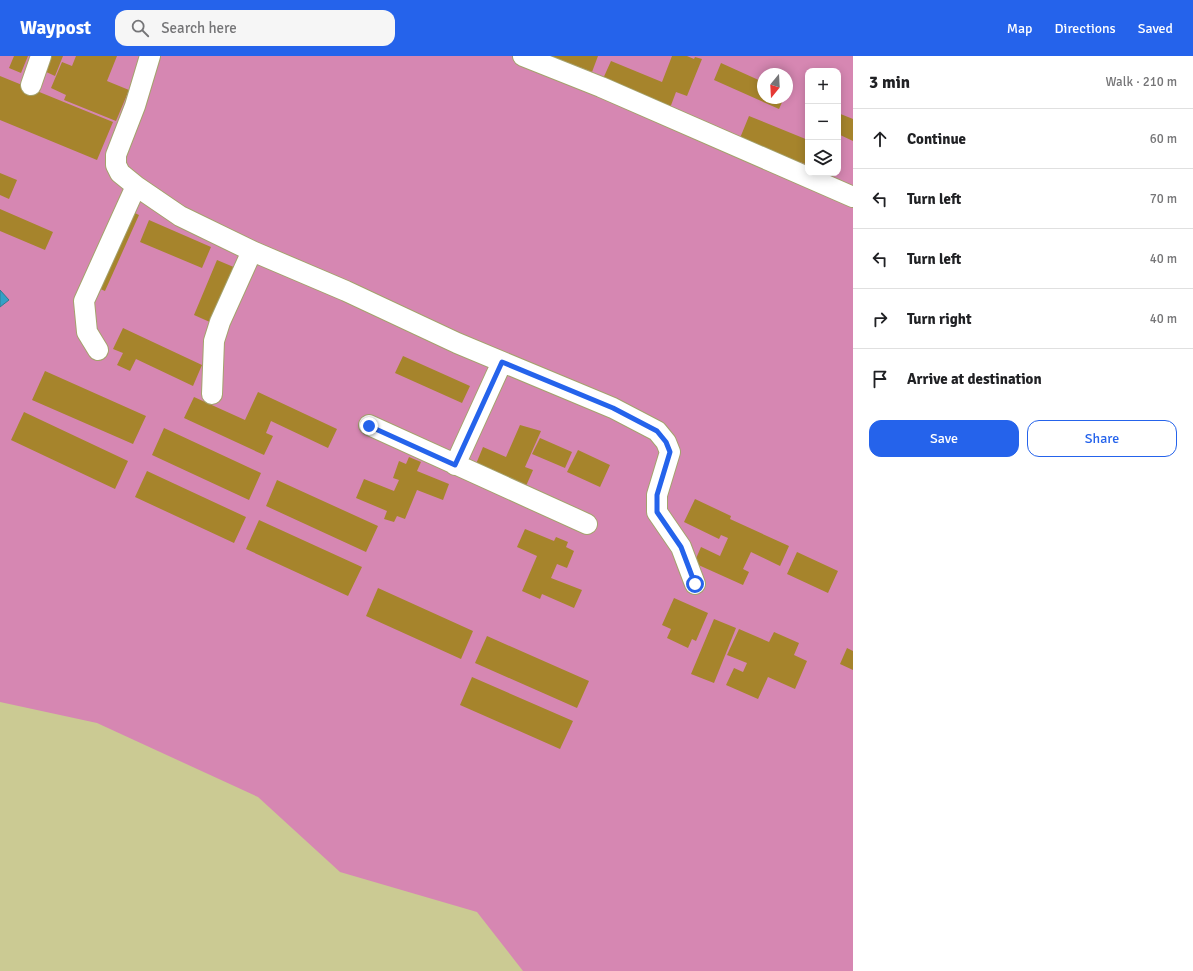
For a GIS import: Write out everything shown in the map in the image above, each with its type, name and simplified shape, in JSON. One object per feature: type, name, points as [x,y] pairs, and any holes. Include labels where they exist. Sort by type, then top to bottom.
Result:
[{"type":"lane","points":[[31,85],[41,56]]},
{"type":"lane","points":[[150,56],[135,106],[116,155],[116,165],[120,173],[136,186],[180,216],[252,251],[346,291],[457,343],[613,408],[657,431],[666,442],[670,452],[657,495],[657,512],[681,547],[695,584]]},
{"type":"lane","points":[[523,56],[601,87],[853,197]]},
{"type":"lane","points":[[98,350],[87,332],[84,301],[136,186]]},
{"type":"lane","points":[[212,394],[214,342],[220,322],[252,251]]},
{"type":"lane","points":[[455,465],[502,362]]},
{"type":"lane","points":[[369,426],[586,524]]},
{"type":"shaded area","points":[[0,56],[853,56],[853,971],[523,971],[477,912],[340,872],[258,797],[97,723],[0,702]]},
{"type":"water","points":[[0,290],[9,300],[0,307]]},
{"type":"building","points":[[14,56],[28,56],[21,73],[9,68]]},
{"type":"building","points":[[47,56],[63,56],[55,76],[42,70]]},
{"type":"building","points":[[76,56],[117,56],[107,81],[129,90],[116,121],[64,100],[66,95],[51,88],[62,62],[72,66]]},
{"type":"building","points":[[551,56],[598,56],[592,72]]},
{"type":"building","points":[[672,56],[687,56],[694,59],[695,57],[702,59],[687,96],[676,92],[670,108],[602,81],[611,61],[662,82]]},
{"type":"building","points":[[721,63],[757,79],[757,99],[714,80]]},
{"type":"building","points":[[0,76],[113,122],[97,160],[0,120]]},
{"type":"building","points":[[768,104],[781,104],[779,109]]},
{"type":"building","points":[[841,114],[853,119],[853,141],[841,135]]},
{"type":"building","points":[[749,116],[805,139],[805,164],[800,162],[798,166],[740,138]]},
{"type":"building","points":[[0,173],[17,180],[9,199],[0,195]]},
{"type":"building","points":[[0,209],[53,232],[45,250],[0,231]]},
{"type":"building","points":[[127,209],[139,215],[105,291],[93,286]]},
{"type":"building","points":[[149,220],[211,247],[202,268],[140,242]]},
{"type":"building","points":[[217,260],[236,268],[212,323],[194,315]]},
{"type":"building","points":[[123,328],[202,365],[193,386],[136,359],[130,371],[117,365],[123,353],[113,349]]},
{"type":"building","points":[[403,356],[470,386],[462,403],[395,373]]},
{"type":"building","points":[[45,371],[146,416],[133,444],[32,400]]},
{"type":"building","points":[[258,392],[337,429],[328,448],[271,421],[266,433],[273,436],[264,455],[184,418],[194,397],[245,420]]},
{"type":"building","points":[[24,412],[128,461],[115,489],[11,440]]},
{"type":"building","points":[[520,425],[541,431],[525,467],[533,470],[526,486],[476,464],[483,447],[506,457]]},
{"type":"building","points":[[164,428],[261,473],[249,500],[152,455]]},
{"type":"building","points":[[540,438],[572,452],[565,468],[532,454]]},
{"type":"building","points":[[578,450],[610,465],[600,487],[567,472]]},
{"type":"building","points":[[409,457],[421,462],[417,471],[449,484],[443,500],[417,490],[405,519],[397,516],[394,522],[384,519],[387,511],[356,498],[364,479],[394,491],[399,480],[393,478],[399,461],[406,464]]},
{"type":"building","points":[[147,471],[246,517],[234,543],[135,497]]},
{"type":"building","points":[[277,480],[378,526],[366,552],[266,506]]},
{"type":"building","points":[[695,499],[731,516],[730,519],[789,546],[780,566],[751,552],[743,569],[749,572],[743,585],[694,563],[701,547],[720,556],[728,538],[721,535],[719,539],[684,522]]},
{"type":"building","points":[[259,520],[362,567],[348,596],[246,549]]},
{"type":"building","points":[[525,529],[554,541],[556,537],[568,542],[566,547],[574,551],[567,568],[557,564],[551,578],[582,590],[574,608],[542,594],[540,599],[522,591],[537,556],[517,547]]},
{"type":"building","points":[[797,552],[838,571],[828,593],[787,574]]},
{"type":"building","points":[[378,588],[473,631],[461,659],[366,616]]},
{"type":"building","points":[[674,598],[708,613],[696,641],[692,639],[688,648],[667,638],[671,629],[662,625]]},
{"type":"building","points":[[714,619],[736,628],[714,683],[691,674]]},
{"type":"building","points":[[739,629],[769,642],[774,632],[799,643],[794,655],[807,661],[795,689],[768,677],[758,699],[726,685],[734,668],[743,672],[747,663],[727,655]]},
{"type":"building","points":[[487,636],[589,681],[577,708],[475,663]]},
{"type":"building","points":[[847,648],[853,651],[853,670],[840,664]]},
{"type":"building","points":[[472,677],[573,721],[560,749],[460,705]]},
{"type":"route","points":[[369,426],[455,465],[502,362],[613,408],[657,431],[666,442],[670,452],[657,495],[657,512],[681,547],[695,584]]}]
